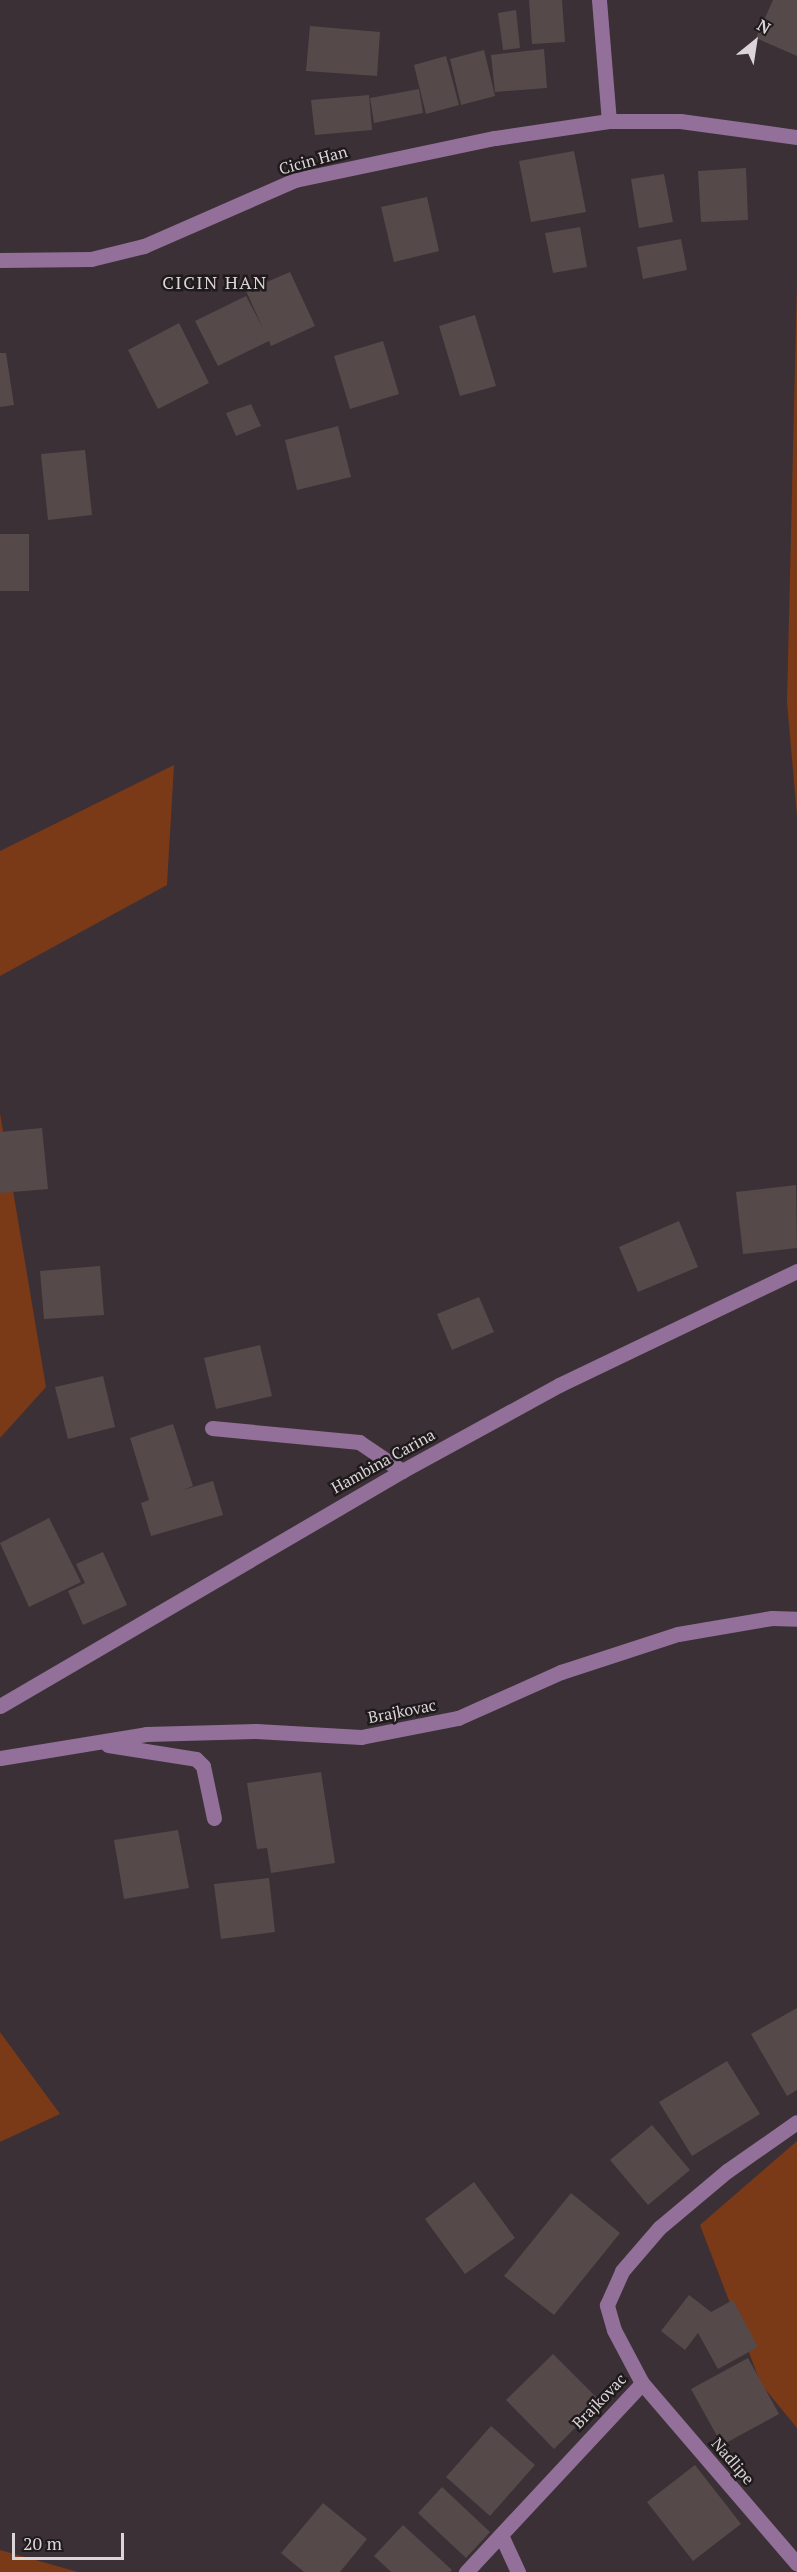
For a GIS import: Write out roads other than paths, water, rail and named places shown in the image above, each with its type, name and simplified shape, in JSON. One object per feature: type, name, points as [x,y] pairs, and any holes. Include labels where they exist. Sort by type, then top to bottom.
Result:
[{"type":"street","points":[[599,0],[609,122]]},
{"type":"street","name":"Cicin Han","points":[[0,260],[91,259],[144,246],[295,180],[495,138],[609,122],[680,121],[797,137]]},
{"type":"street","name":"Hambina Carina","points":[[0,1706],[402,1471],[559,1385],[797,1271]]},
{"type":"street","points":[[212,1428],[359,1442],[402,1471]]},
{"type":"street","name":"Brajkovac","points":[[0,1758],[146,1734],[256,1731],[361,1737],[458,1718],[561,1672],[678,1634],[772,1618],[797,1619]]},
{"type":"street","points":[[87,1743],[196,1759],[203,1766],[214,1818]]},
{"type":"street","name":"Brajkovac","points":[[466,2572],[642,2383],[614,2330],[608,2305],[622,2271],[659,2228],[727,2171],[797,2122]]},
{"type":"street","name":"Nadlipe","points":[[642,2383],[797,2564]]},
{"type":"street","points":[[501,2535],[518,2572]]},
{"type":"district","name":"CICIN HAN","points":[[215,282]]}]
